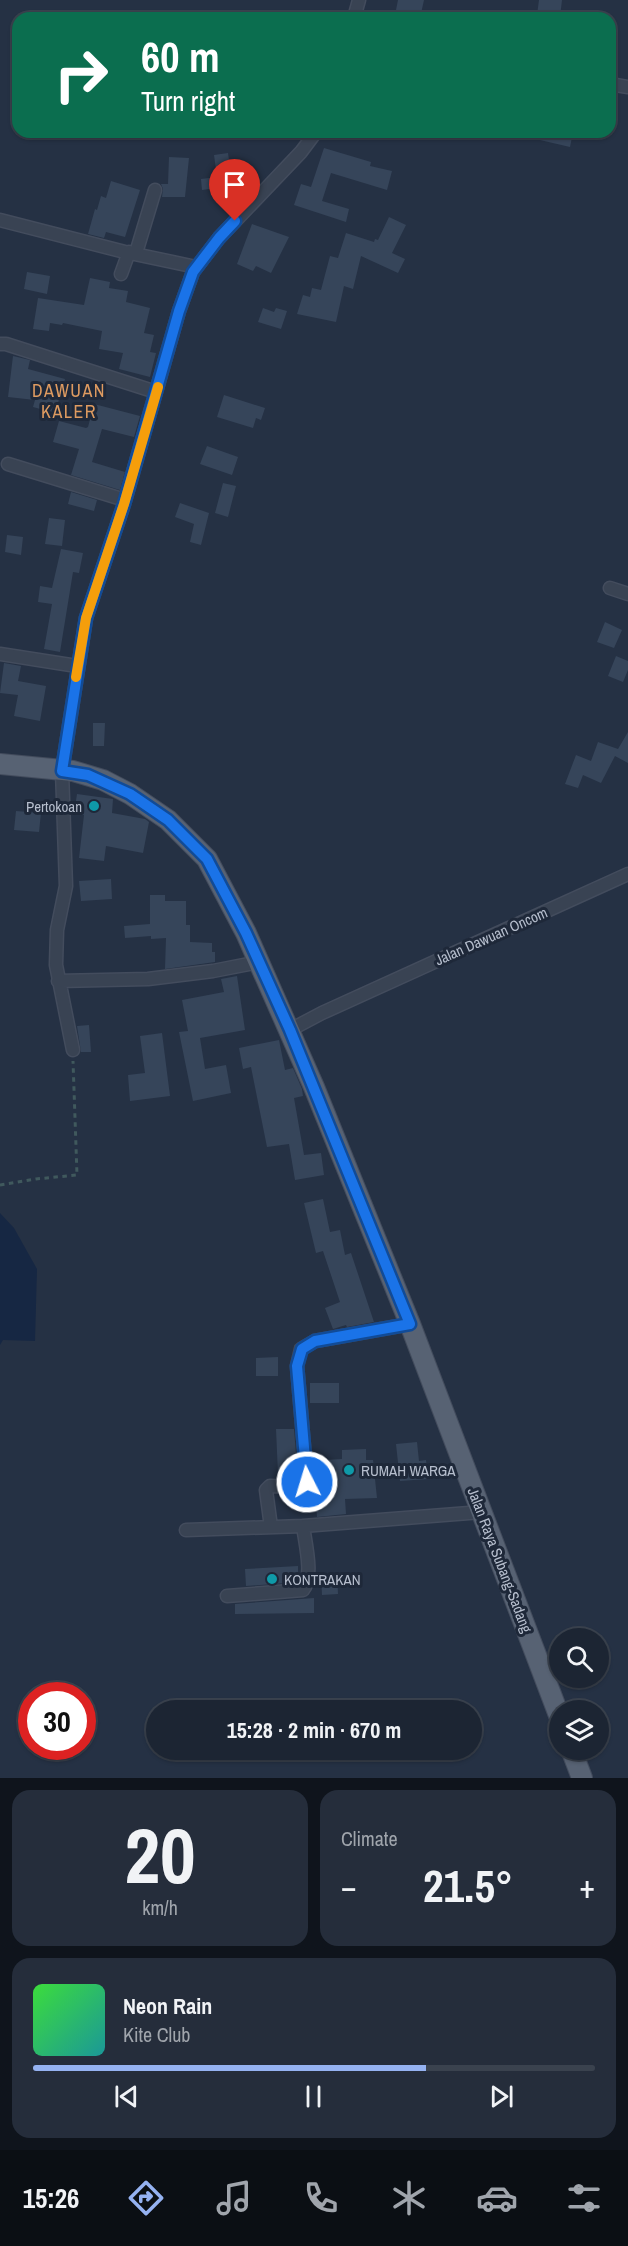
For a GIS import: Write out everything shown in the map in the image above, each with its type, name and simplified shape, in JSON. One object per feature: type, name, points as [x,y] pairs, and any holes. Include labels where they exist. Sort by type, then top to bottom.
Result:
[{"type":"main road","name":"Jalan Raya Subang-Sadang","points":[[0,764],[81,773],[103,780],[130,794],[168,820],[207,859],[246,933],[290,1030],[410,1324],[553,1700]]},
{"type":"main road","points":[[575,1760],[582,1778]]},
{"type":"street","points":[[73,1050],[58,981],[57,930],[66,886],[62,771],[86,618],[125,500],[179,311],[195,270],[219,238],[312,138]]},
{"type":"street","points":[[121,274],[132,253],[155,190]]},
{"type":"street","points":[[0,220],[195,270]]},
{"type":"street","points":[[0,344],[156,392]]},
{"type":"street","points":[[8,464],[125,500]]},
{"type":"street","points":[[610,588],[628,594]]},
{"type":"street","points":[[0,654],[77,666]]},
{"type":"street","name":"Jalan Dawuan Oncom","points":[[290,1030],[354,998],[628,874]]},
{"type":"street","points":[[58,981],[148,979],[213,971],[259,962]]},
{"type":"street","points":[[271,1527],[266,1490],[270,1486],[302,1487],[307,1482],[297,1366],[302,1349],[315,1341],[410,1324]]},
{"type":"street","points":[[186,1530],[303,1526],[482,1512]]},
{"type":"street","points":[[227,1596],[303,1590],[306,1586],[308,1572],[303,1526]]},
{"type":"path","points":[[0,1185],[77,1175],[73,1050]]},
{"type":"water","points":[[0,1213],[14,1228],[37,1269],[35,1341],[3,1340],[0,1345]]},
{"type":"building","points":[[398,0],[424,0],[421,12],[396,12]]},
{"type":"building","points":[[539,0],[562,0],[561,12],[537,12]]},
{"type":"building","points":[[531,138],[572,138],[570,147]]},
{"type":"building","points":[[324,148],[371,162],[370,166],[392,171],[387,190],[331,173],[322,201],[349,209],[346,222],[294,205],[301,184],[311,187]]},
{"type":"building","points":[[228,153],[231,174],[244,173],[246,184],[202,190],[201,179],[217,177],[214,155]]},
{"type":"building","points":[[169,157],[189,158],[185,197],[162,197],[161,184],[168,184]]},
{"type":"building","points":[[111,181],[140,190],[125,237],[106,232],[104,238],[88,234],[95,209],[97,210],[101,196],[106,198]]},
{"type":"building","points":[[389,217],[406,225],[392,253],[405,259],[398,273],[361,256],[353,289],[344,286],[336,322],[297,314],[303,295],[310,297],[312,288],[321,290],[330,256],[338,258],[346,233],[374,242],[375,239],[378,240]]},
{"type":"building","points":[[252,224],[289,237],[271,273],[256,266],[253,271],[237,264]]},
{"type":"building","points":[[27,272],[50,276],[47,294],[24,289]]},
{"type":"building","points":[[90,278],[110,282],[109,288],[128,291],[126,302],[150,308],[144,333],[154,335],[150,352],[156,353],[150,377],[119,369],[123,353],[99,349],[102,331],[63,323],[62,325],[50,323],[49,331],[33,329],[38,298],[84,305]]},
{"type":"building","points":[[263,308],[274,312],[276,308],[287,311],[281,329],[258,322]]},
{"type":"building","points":[[13,356],[30,360],[28,369],[65,379],[55,413],[33,407],[35,400],[8,397]]},
{"type":"building","points":[[224,395],[265,408],[261,420],[256,418],[253,428],[217,417]]},
{"type":"building","points":[[94,404],[140,416],[134,437],[102,429],[92,462],[125,472],[120,490],[71,475],[79,449],[53,442],[59,421],[88,427]]},
{"type":"building","points":[[207,446],[238,457],[232,475],[200,464]]},
{"type":"building","points":[[223,483],[236,486],[228,517],[215,513]]},
{"type":"building","points":[[71,492],[97,500],[94,511],[68,504]]},
{"type":"building","points":[[180,503],[209,513],[201,545],[190,542],[194,524],[175,517]]},
{"type":"building","points":[[49,518],[65,520],[62,546],[45,544]]},
{"type":"building","points":[[7,535],[23,537],[21,555],[5,552]]},
{"type":"building","points":[[61,549],[83,553],[79,573],[73,572],[60,652],[44,649],[52,604],[38,602],[40,586],[52,588]]},
{"type":"building","points":[[605,622],[622,630],[614,648],[597,642]]},
{"type":"building","points":[[616,656],[628,661],[628,670],[623,682],[608,676]]},
{"type":"building","points":[[4,663],[21,666],[18,681],[46,686],[40,721],[14,716],[18,695],[0,693]]},
{"type":"building","points":[[93,723],[105,723],[104,746],[93,746]]},
{"type":"building","points":[[628,732],[628,763],[615,756],[601,783],[583,775],[578,788],[565,784],[576,755],[591,761],[598,742],[618,749]]},
{"type":"building","points":[[77,794],[113,799],[112,813],[145,819],[149,822],[143,853],[106,846],[104,861],[79,858],[84,815],[74,814]]},
{"type":"building","points":[[16,811],[41,813],[39,832],[14,830]]},
{"type":"building","points":[[111,879],[112,899],[81,901],[79,881]]},
{"type":"building","points":[[150,895],[165,895],[165,901],[186,901],[186,925],[190,925],[190,942],[212,943],[215,962],[165,969],[166,938],[151,939],[151,936],[125,938],[124,926],[150,924]]},
{"type":"building","points":[[237,976],[245,1030],[200,1038],[205,1069],[226,1065],[231,1093],[193,1101],[179,1032],[188,1031],[182,1000],[224,992],[221,979]]},
{"type":"building","points":[[89,1025],[91,1052],[81,1052],[77,1026]]},
{"type":"building","points":[[162,1033],[170,1096],[130,1101],[128,1075],[145,1073],[140,1036]]},
{"type":"building","points":[[279,1040],[285,1070],[293,1068],[302,1089],[303,1096],[294,1098],[304,1155],[321,1153],[324,1175],[295,1180],[289,1144],[267,1147],[251,1067],[243,1069],[239,1048]]},
{"type":"building","points":[[323,1199],[330,1232],[340,1230],[345,1255],[351,1253],[374,1322],[333,1329],[325,1308],[340,1302],[323,1251],[316,1253],[304,1203]]},
{"type":"building","points":[[278,1357],[278,1376],[256,1376],[256,1358]]},
{"type":"building","points":[[310,1383],[339,1383],[339,1403],[310,1403]]},
{"type":"building","points":[[276,1429],[294,1429],[298,1479],[284,1478],[284,1473],[278,1474]]},
{"type":"building","name":"RUMAH WARGA","points":[[417,1442],[419,1461],[426,1460],[428,1479],[400,1481],[396,1444]]},
{"type":"building","points":[[366,1449],[366,1460],[373,1460],[377,1498],[345,1499],[346,1514],[317,1517],[315,1493],[323,1493],[322,1486],[326,1485],[324,1460],[342,1459],[342,1450]]},
{"type":"building","name":"KONTRAKAN","points":[[298,1566],[298,1582],[246,1586],[245,1569]]},
{"type":"building","points":[[337,1573],[338,1594],[322,1595],[321,1574]]},
{"type":"building","name":"KONTRAKAN","points":[[314,1598],[314,1613],[235,1614],[235,1604]]},
{"type":"slow traffic","points":[[76,677],[86,618],[124,504],[158,387]]},
{"type":"place","name":"Pertokoan","points":[[94,806]]},
{"type":"place","name":"RUMAH WARGA","points":[[349,1470]]},
{"type":"place","name":"KONTRAKAN","points":[[272,1579]]},
{"type":"district","name":"DAWUAN KALER","points":[[69,400]]},
{"type":"route","points":[[235,221],[193,272],[179,311],[124,504],[86,618],[62,771],[73,771],[103,780],[130,794],[168,820],[207,859],[246,933],[290,1030],[410,1324],[315,1341],[302,1349],[298,1356],[297,1366],[307,1482]]}]
